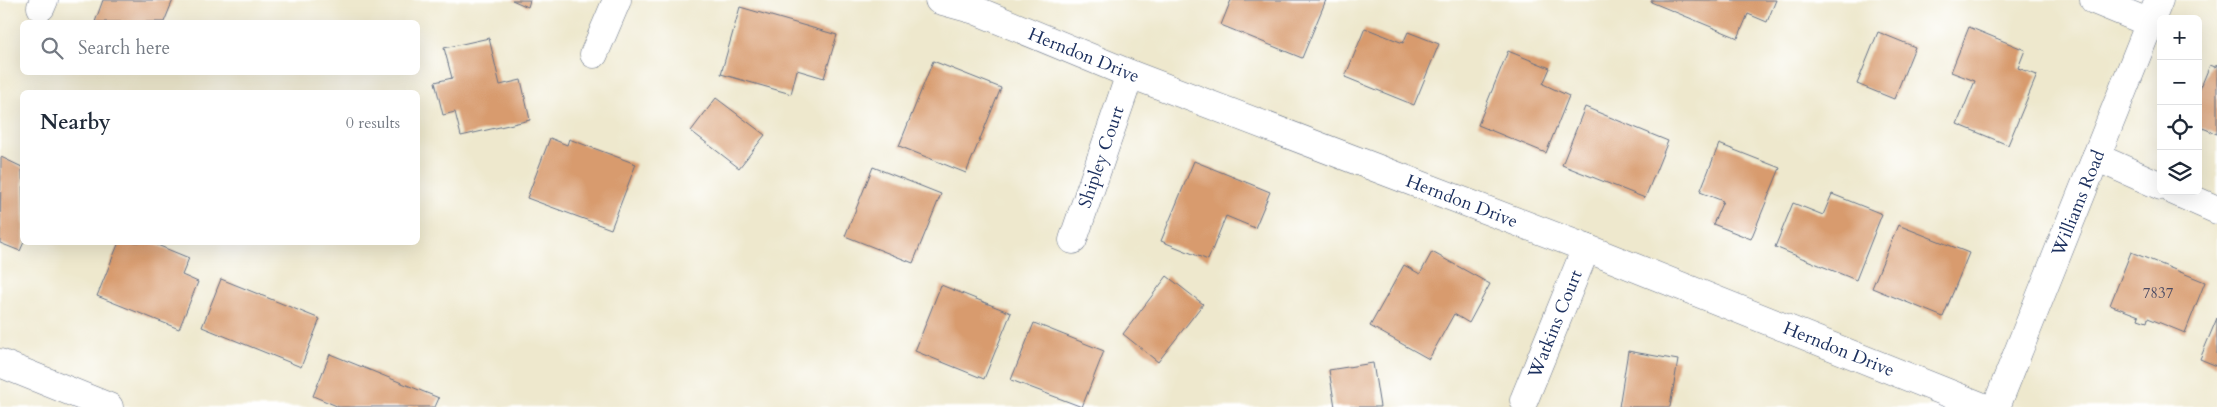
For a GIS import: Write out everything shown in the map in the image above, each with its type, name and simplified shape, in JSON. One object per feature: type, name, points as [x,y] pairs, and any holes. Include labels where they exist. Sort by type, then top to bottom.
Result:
[{"type":"street","points":[[594,54],[617,0]]},
{"type":"street","name":"Herndon Drive","points":[[939,0],[975,10],[1130,74],[1586,248],[1983,407]]},
{"type":"street","points":[[2094,0],[2155,11]]},
{"type":"street","name":"Williams Road","points":[[1996,407],[2155,11]]},
{"type":"street","name":"Shipley Court","points":[[1073,240],[1130,74]]},
{"type":"street","points":[[2096,157],[2157,184]]},
{"type":"street","points":[[2183,195],[2217,210]]},
{"type":"street","name":"Watkins Court","points":[[1524,400],[1586,248]]},
{"type":"street","points":[[0,363],[109,407]]},
{"type":"building","points":[[103,0],[173,0],[165,20],[96,20]]},
{"type":"building","points":[[512,0],[530,0],[528,7]]},
{"type":"building","points":[[1231,0],[1326,0],[1302,58],[1221,25]]},
{"type":"building","points":[[1652,0],[1776,0],[1767,22],[1748,14],[1738,38],[1651,2]]},
{"type":"building","points":[[740,7],[837,35],[824,78],[797,70],[791,94],[721,74]]},
{"type":"building","points":[[1969,27],[2025,50],[2018,68],[2037,75],[2008,145],[1957,124],[1975,81],[1951,72]]},
{"type":"building","points":[[1365,28],[1403,43],[1408,32],[1439,44],[1414,105],[1345,77]]},
{"type":"building","points":[[1878,32],[1915,47],[1894,99],[1857,84]]},
{"type":"building","points":[[489,38],[500,85],[521,80],[530,120],[461,136],[455,112],[443,115],[435,82],[452,78],[444,48]]},
{"type":"building","points":[[1508,51],[1550,68],[1543,84],[1569,96],[1546,153],[1478,125]]},
{"type":"building","points":[[933,61],[1001,88],[966,173],[899,146]]},
{"type":"building","points":[[2217,64],[2217,134],[2202,128],[2202,84],[2210,65],[2215,67]]},
{"type":"building","points":[[716,98],[765,135],[739,168],[691,131]]},
{"type":"building","points":[[1585,107],[1668,141],[1645,198],[1562,165]]},
{"type":"building","points":[[550,138],[567,145],[569,139],[636,164],[611,229],[527,198]]},
{"type":"building","points":[[1719,144],[1780,168],[1751,239],[1713,224],[1723,201],[1700,192]]},
{"type":"building","points":[[1,157],[20,166],[20,245],[23,245],[20,251],[0,243]]},
{"type":"building","points":[[1194,161],[1270,192],[1255,228],[1226,216],[1208,260],[1161,241]]},
{"type":"building","points":[[873,167],[941,194],[913,263],[845,236]]},
{"type":"building","points":[[1832,194],[1882,214],[1856,280],[1775,247],[1793,203],[1823,215]]},
{"type":"building","points":[[1898,225],[1969,253],[1943,317],[1872,288]]},
{"type":"building","points":[[118,245],[157,245],[189,258],[182,275],[198,282],[179,329],[97,296]]},
{"type":"building","points":[[1432,252],[1490,284],[1469,323],[1454,314],[1429,359],[1370,326],[1404,265],[1420,274]]},
{"type":"building","points":[[2131,252],[2205,282],[2185,333],[2148,318],[2147,322],[2138,319],[2139,316],[2110,305]]},
{"type":"building","points":[[1167,276],[1203,304],[1158,362],[1123,334]]},
{"type":"building","points":[[221,279],[320,319],[301,367],[202,327]]},
{"type":"building","points":[[941,285],[1011,313],[984,379],[915,351]]},
{"type":"building","points":[[2217,318],[2217,366],[2200,359]]},
{"type":"building","points":[[1034,323],[1104,351],[1082,407],[1011,380]]},
{"type":"building","points":[[1628,351],[1678,360],[1670,407],[1619,407]]},
{"type":"building","points":[[330,354],[439,398],[435,407],[339,407],[313,396]]},
{"type":"building","points":[[1373,363],[1380,407],[1335,407],[1329,370]]}]
